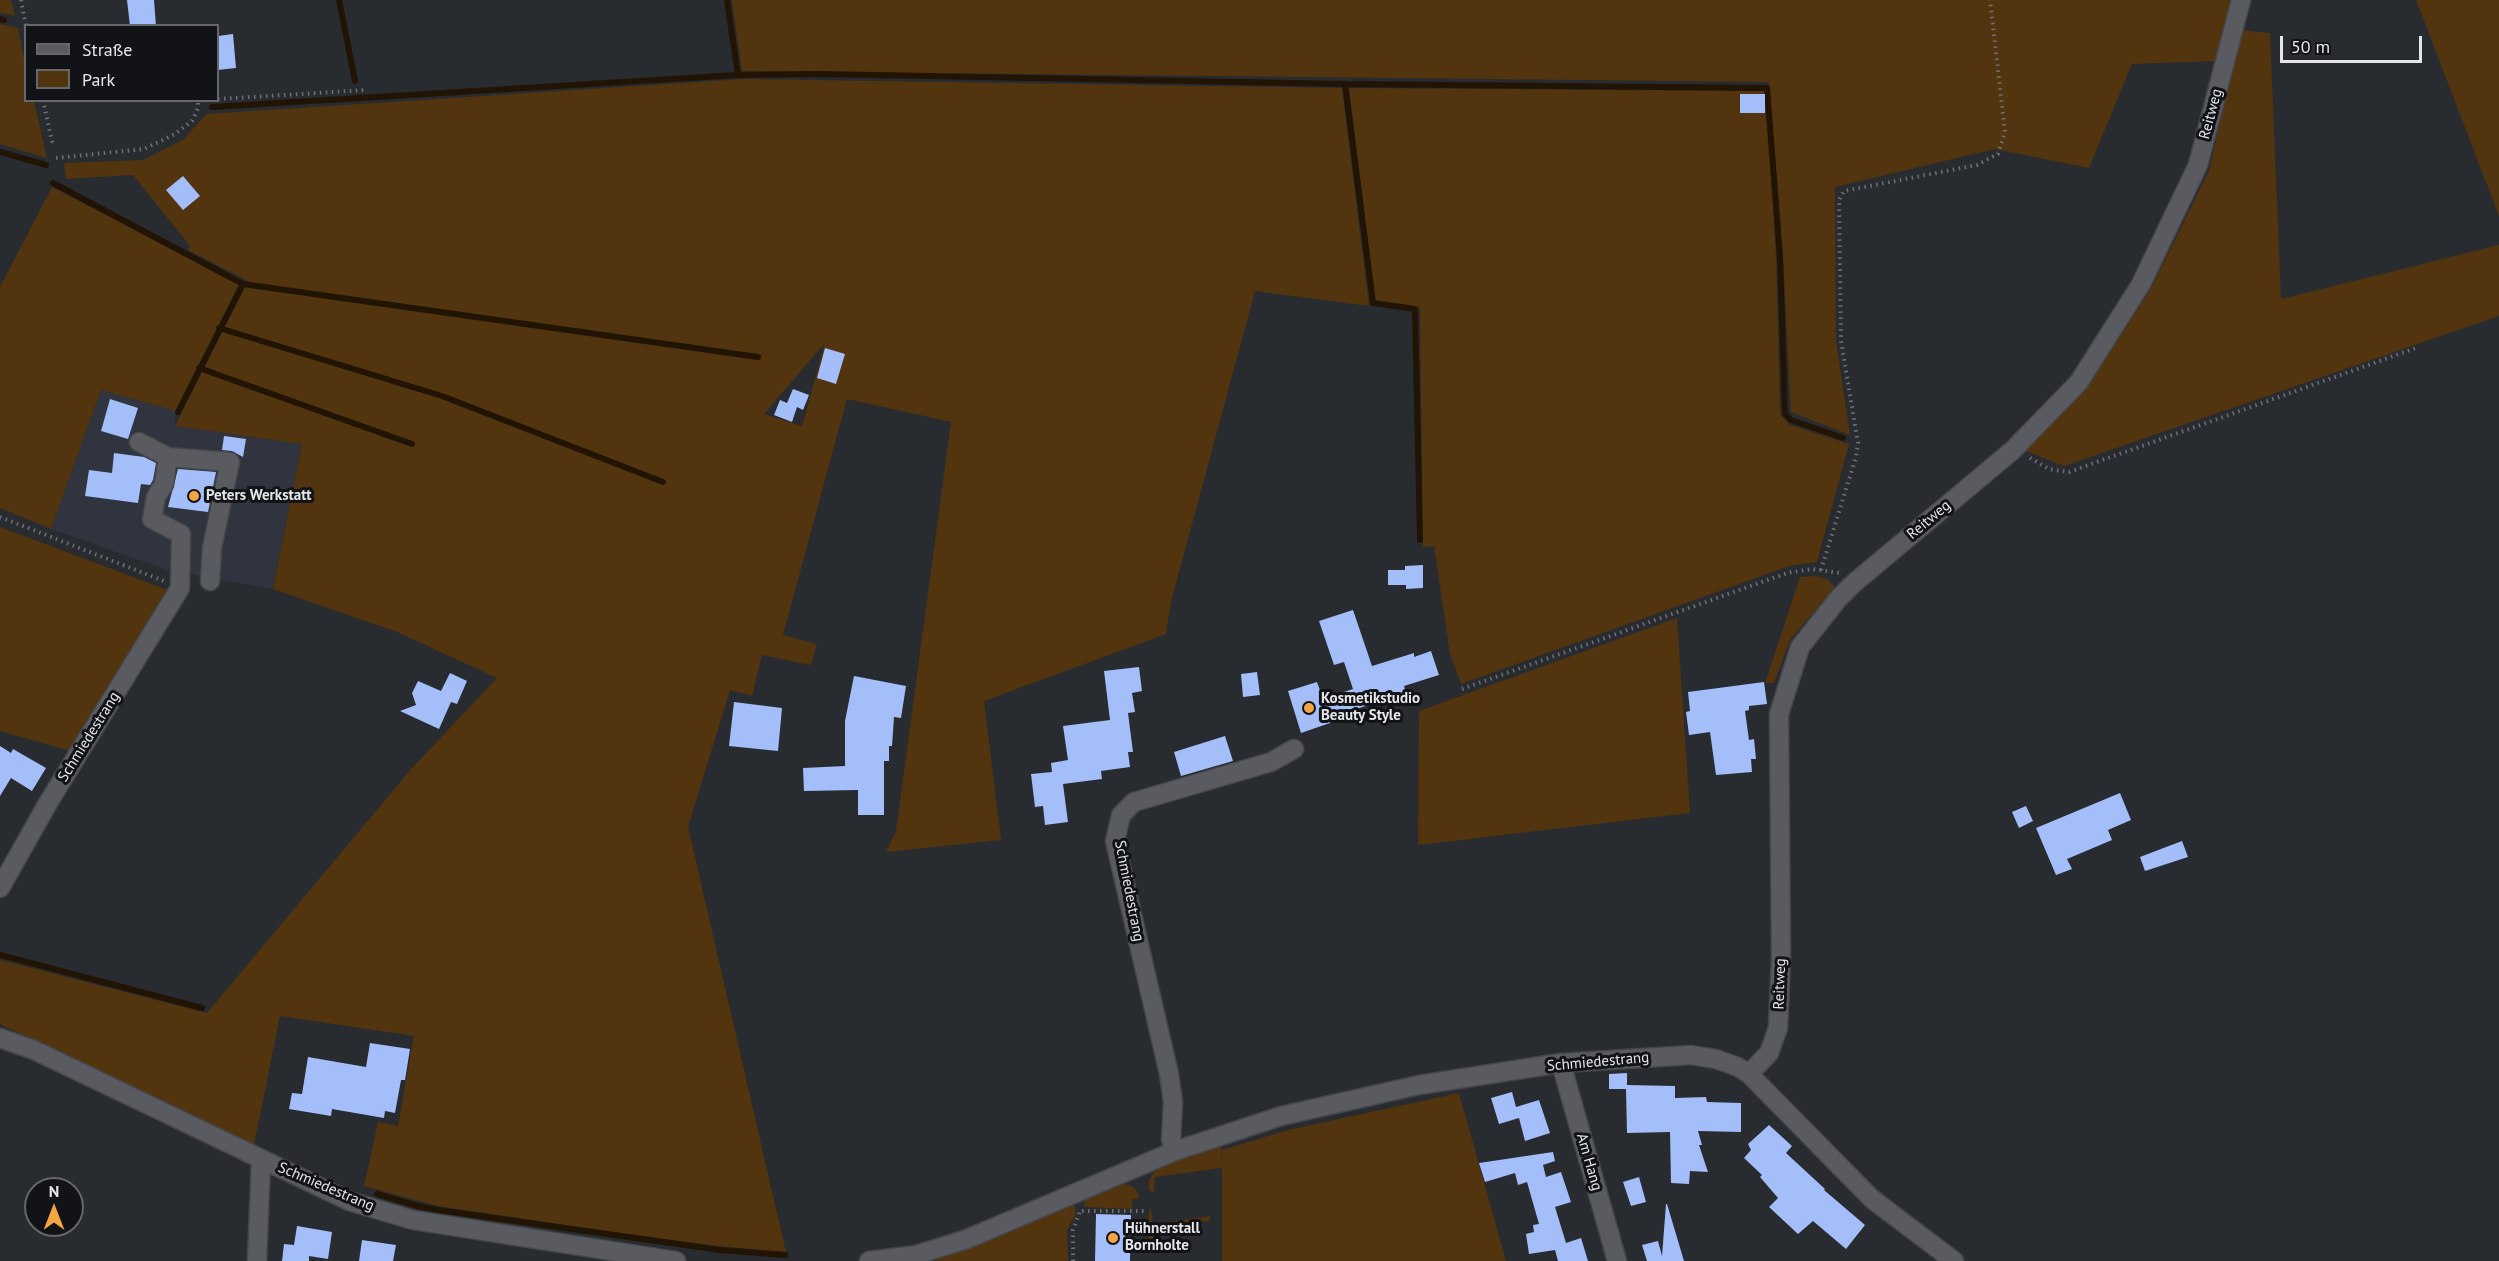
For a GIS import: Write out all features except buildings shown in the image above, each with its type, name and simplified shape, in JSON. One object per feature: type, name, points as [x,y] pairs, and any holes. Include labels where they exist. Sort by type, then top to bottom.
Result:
[{"type":"street","name":"Reitweg","points":[[1749,1074],[1769,1053],[1778,1028],[1781,959],[1779,714],[1800,647],[1838,599],[1854,583],[2013,450],[2079,382],[2141,284],[2198,165],[2241,0]]},
{"type":"street","points":[[139,442],[168,457],[230,462],[212,549],[210,581]]},
{"type":"street","points":[[168,457],[164,484],[156,497],[152,519],[181,534],[180,588]]},
{"type":"street","name":"Schmiedestrang","points":[[0,888],[48,803],[180,588]]},
{"type":"street","name":"Schmiedestrang","points":[[1175,1151],[1171,1140],[1173,1102],[1169,1074],[1115,842],[1121,815],[1134,802],[1271,762],[1294,749]]},
{"type":"street","name":"Schmiedestrang","points":[[0,1038],[34,1050],[349,1201],[413,1220],[578,1254],[676,1261]]},
{"type":"street","name":"Schmiedestrang","points":[[869,1261],[916,1255],[967,1239],[1175,1151],[1293,1114],[1419,1085],[1561,1063],[1691,1055],[1716,1059],[1738,1067],[1749,1074],[1872,1199],[1954,1261]]},
{"type":"street","name":"Am Hang","points":[[1561,1063],[1617,1261]]},
{"type":"street","points":[[257,1261],[261,1160]]},
{"type":"path","points":[[21,0],[26,24]]},
{"type":"path","points":[[1821,570],[1856,457],[1858,443],[1841,341],[1839,200],[1844,191],[1977,165],[1998,154],[2006,132],[1990,0]]},
{"type":"path","points":[[219,99],[366,90]]},
{"type":"path","points":[[43,102],[53,146]]},
{"type":"path","points":[[56,158],[144,149],[175,134],[192,121],[198,108],[198,102]]},
{"type":"path","points":[[2013,450],[2049,469],[2069,472],[2416,348]]},
{"type":"path","points":[[0,517],[180,588]]},
{"type":"path","points":[[1462,689],[1787,573],[1821,570],[1840,573],[1854,583]]},
{"type":"path","points":[[1073,1261],[1073,1230],[1080,1211],[1077,1191]]},
{"type":"path","points":[[1080,1211],[1145,1211]]},
{"type":"shaded area","points":[[101,390],[176,411],[175,426],[302,444],[273,589],[167,570],[51,529]]},
{"type":"green space","points":[[0,0],[11,0],[15,16],[0,13]]},
{"type":"green space","points":[[732,0],[2233,0],[2217,61],[2132,64],[2089,168],[1995,149],[1835,187],[1836,341],[1850,435],[1791,412],[1783,256],[1769,82],[742,71]]},
{"type":"green space","points":[[2416,0],[2499,0],[2499,216]]},
{"type":"green space","points":[[0,24],[18,28],[24,58],[24,102],[34,102],[47,158],[0,144]]},
{"type":"green space","points":[[2241,30],[2270,33],[2281,299],[2499,245],[2499,316],[2064,466],[2026,451],[2087,387],[2149,292],[2209,171]]},
{"type":"green space","points":[[744,79],[1342,88],[1369,306],[1255,291],[1171,602],[1166,634],[984,701],[1001,840],[886,852],[896,831],[951,422],[847,399],[783,635],[817,644],[811,665],[762,655],[752,696],[730,690],[688,827],[786,1252],[718,1246],[612,1232],[438,1206],[364,1186],[378,1122],[398,1126],[414,1036],[280,1016],[254,1145],[0,1024],[0,960],[207,1013],[412,768],[497,678],[397,632],[273,589],[302,444],[175,426],[248,281],[188,250],[190,246],[133,175],[66,179],[64,163],[143,160],[183,140],[206,114]],"holes":[[[825,343],[802,426],[764,414]]]},
{"type":"green space","points":[[1349,88],[1767,91],[1776,256],[1780,414],[1790,425],[1849,444],[1817,562],[1789,566],[1461,684],[1450,654],[1434,546],[1423,547],[1420,307],[1375,300]]},
{"type":"green space","points":[[52,187],[239,284],[176,411],[101,390],[51,529],[0,508],[0,287]]},
{"type":"green space","points":[[0,527],[173,592],[74,752],[0,731]]},
{"type":"green space","points":[[1816,576],[1827,579],[1835,587],[1790,640],[1774,683],[1765,683],[1800,577]]},
{"type":"green space","points":[[1677,618],[1690,813],[1418,845],[1419,711]]},
{"type":"green space","points":[[1459,1093],[1506,1261],[1222,1261],[1222,1150],[1288,1130]]},
{"type":"green space","points":[[1221,1143],[1222,1168],[1155,1177],[1154,1193],[1149,1190],[1149,1180],[1159,1165]]},
{"type":"green space","points":[[1125,1184],[1138,1192],[1139,1199],[1132,1199],[1132,1209],[1084,1207],[1085,1198]]},
{"type":"green space","points":[[1074,1204],[1076,1214],[1067,1230],[1068,1261],[936,1261],[935,1257]]},
{"type":"green space","points":[[1149,1209],[1151,1209],[1153,1224],[1210,1216],[1210,1221],[1153,1227],[1153,1241],[1149,1241]]},
{"type":"waterway","points":[[339,0],[355,81]]},
{"type":"waterway","points":[[212,107],[738,75],[727,0]]},
{"type":"waterway","points":[[0,19],[4,20]]},
{"type":"waterway","points":[[738,75],[819,74],[1345,84],[1767,88],[1780,258],[1785,414],[1791,420],[1843,438]]},
{"type":"waterway","points":[[1345,84],[1373,303],[1415,309],[1420,540]]},
{"type":"waterway","points":[[0,152],[46,165]]},
{"type":"waterway","points":[[53,183],[243,284],[758,357]]},
{"type":"waterway","points":[[178,412],[243,284]]},
{"type":"waterway","points":[[219,328],[442,396],[663,482]]},
{"type":"waterway","points":[[199,368],[412,444]]},
{"type":"waterway","points":[[0,955],[202,1008]]},
{"type":"waterway","points":[[377,1194],[438,1210],[720,1250],[785,1255]]},
{"type":"place","name":"Peters Werkstatt","points":[[194,496]]},
{"type":"place","name":"Kosmetikstudio Beauty Style","points":[[1309,708]]},
{"type":"place","name":"Hühnerstall Bornholte","points":[[1113,1238]]}]
